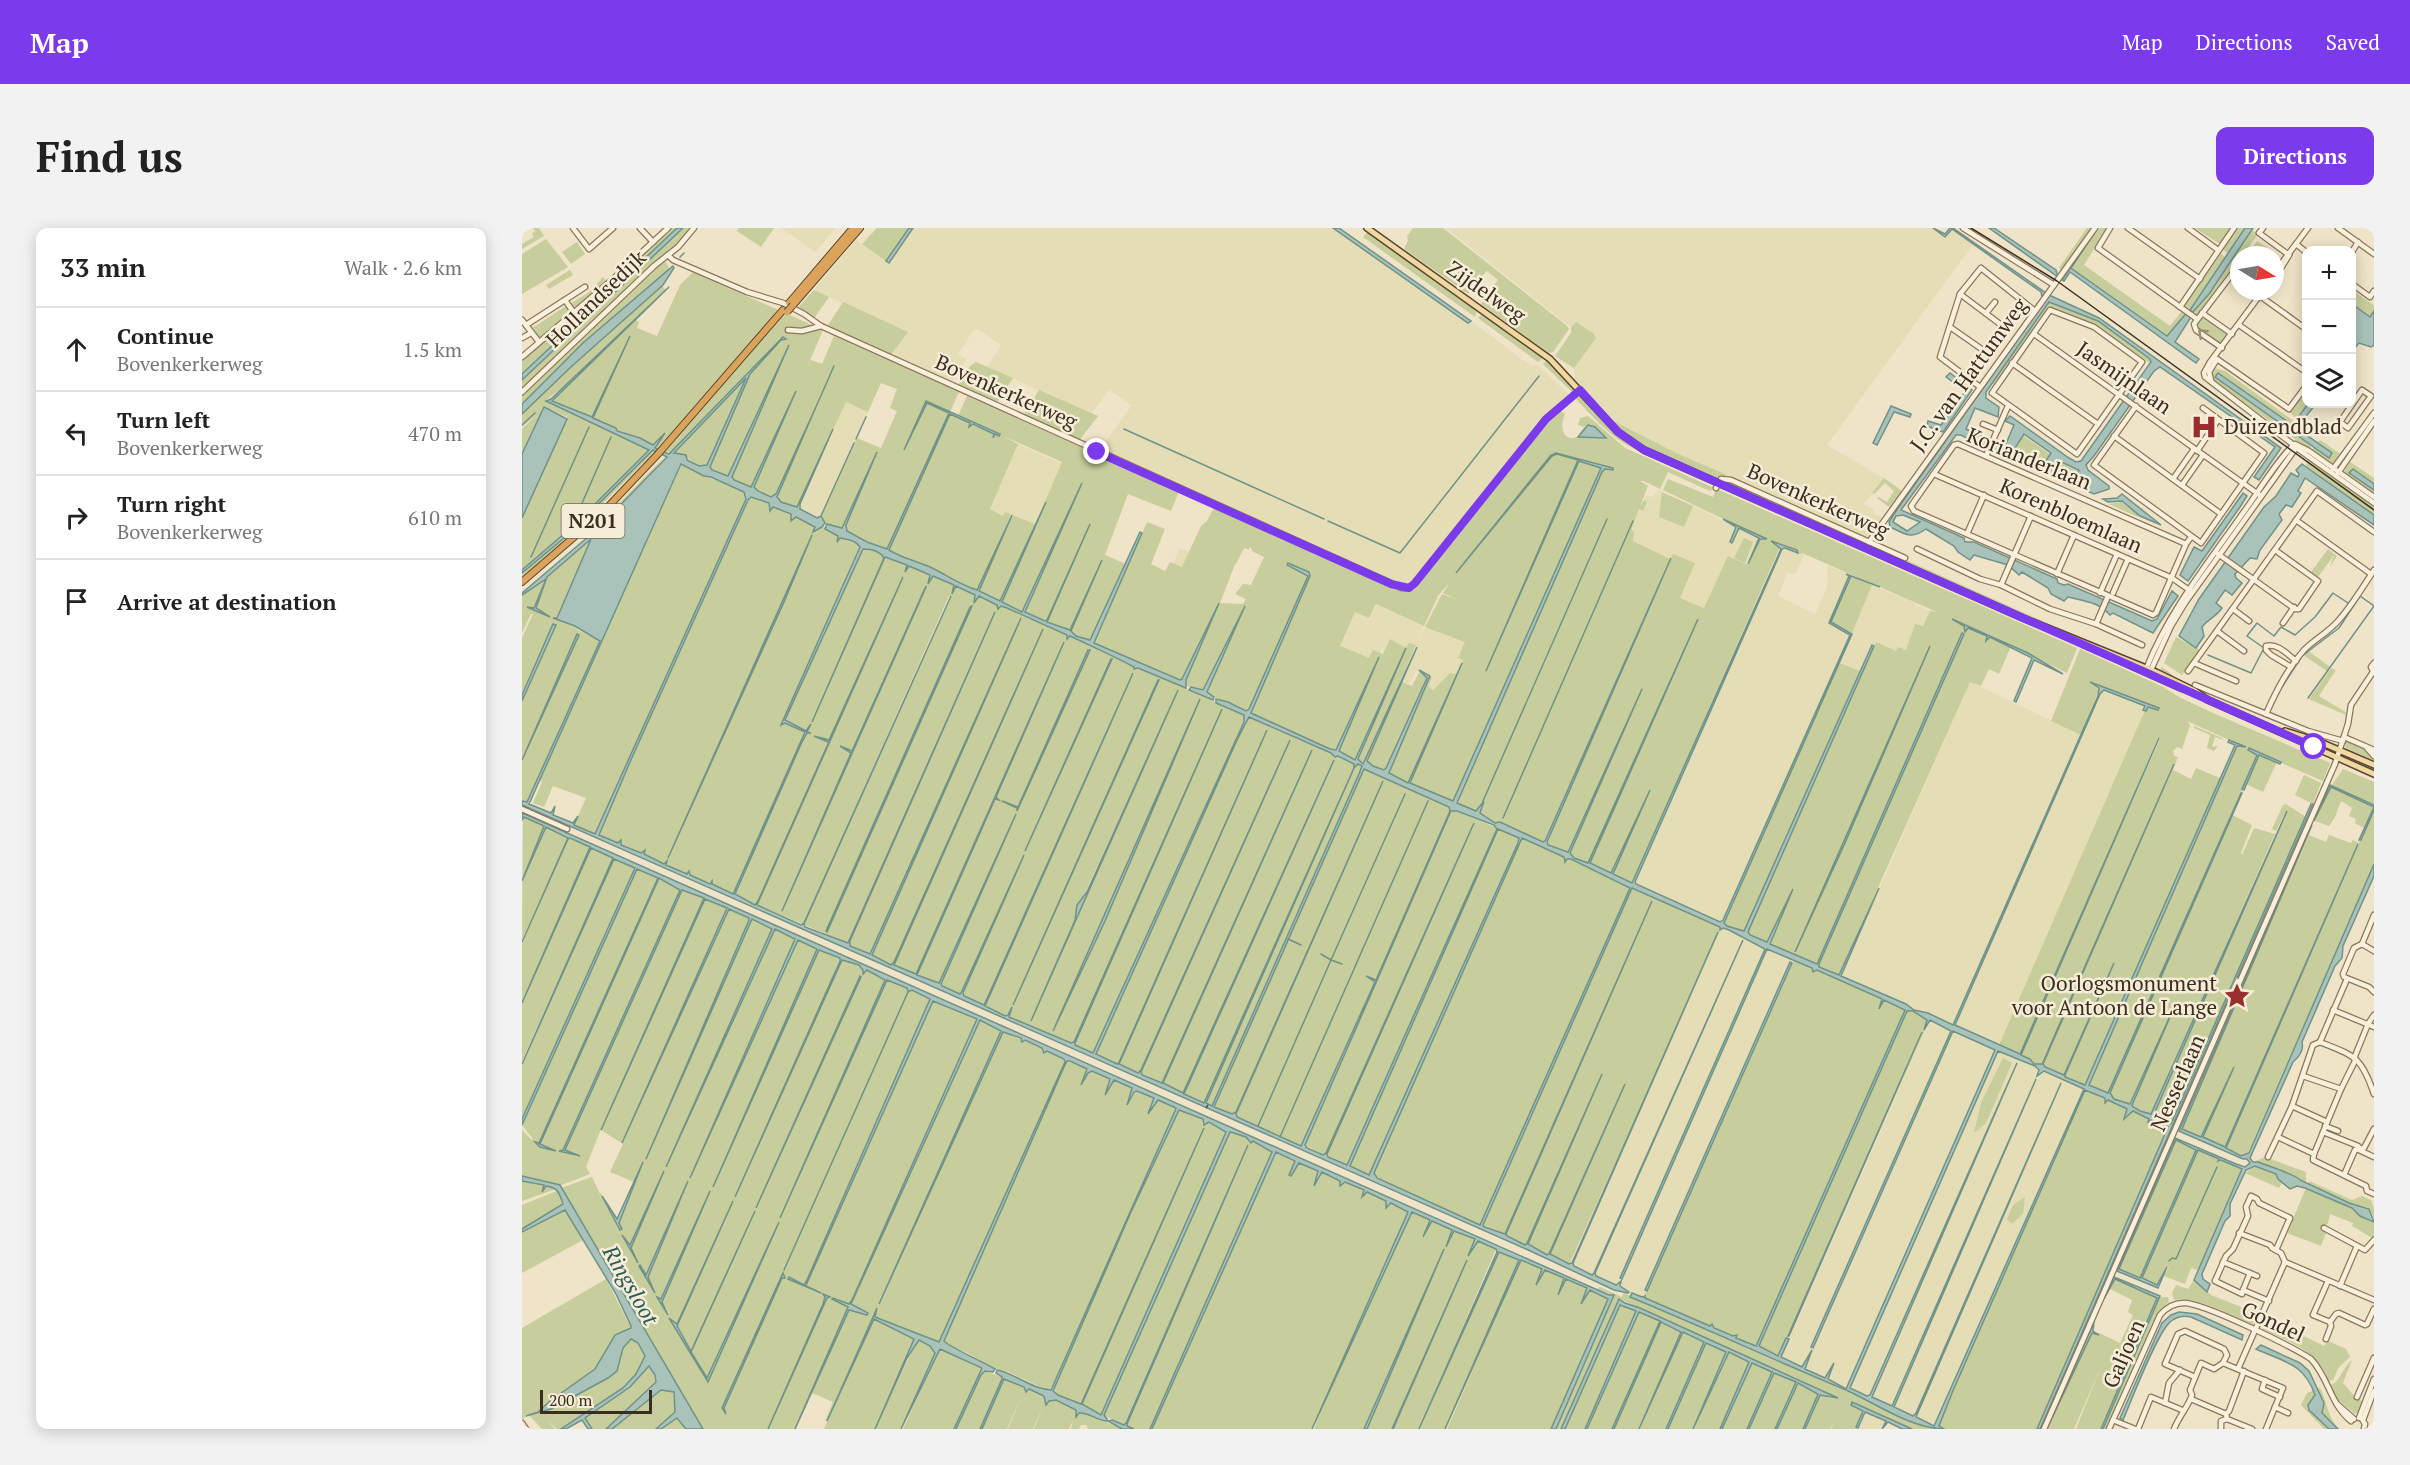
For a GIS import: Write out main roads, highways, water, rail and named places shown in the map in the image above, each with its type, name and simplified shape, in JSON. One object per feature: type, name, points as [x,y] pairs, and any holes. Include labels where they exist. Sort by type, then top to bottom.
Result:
[{"type":"highway","name":"N201","points":[[522,582],[603,512],[660,452],[785,311],[853,228]]},
{"type":"highway","name":"N201","points":[[791,304],[860,228]]},
{"type":"main road","name":"Zijdelweg","points":[[1367,228],[1550,359],[1580,390]]},
{"type":"main road","name":"Bovenkerkerweg","points":[[1580,390],[1628,440],[1717,486],[2056,632],[2094,645],[2208,700],[2280,730],[2374,774]]},
{"type":"main road","name":"Bovenkerkerweg","points":[[2280,730],[2374,765]]},
{"type":"water","points":[[677,228],[683,228],[522,380],[522,374]]},
{"type":"water","points":[[909,228],[913,228],[889,263],[886,261]]},
{"type":"water","points":[[1333,228],[1339,228],[1471,321],[1468,323]]},
{"type":"water","points":[[1933,228],[1945,234],[1953,228],[2046,293],[2042,296],[2041,292],[1952,229],[1945,237]]},
{"type":"water","points":[[1989,228],[1994,228],[2056,270],[2058,277]]},
{"type":"water","points":[[2098,228],[2071,268],[2167,336],[2186,314],[2191,317],[2175,342],[2199,359],[2196,363],[2070,272],[2064,281],[2062,280]]},
{"type":"water","points":[[2245,228],[2253,228],[2241,246],[2233,246]]},
{"type":"water","points":[[2230,250],[2230,262],[2209,294],[2193,312],[2190,310]]},
{"type":"water","points":[[673,266],[674,268],[663,285],[522,414],[522,404],[584,342]]},
{"type":"water","points":[[669,287],[552,401],[592,417],[630,336],[593,418],[616,428],[617,431],[640,438],[653,445],[665,433],[655,448],[669,454],[783,337],[786,339],[781,340],[750,374],[710,467],[728,476],[789,345],[732,477],[751,487],[796,391],[754,487],[771,497],[776,494],[815,409],[777,497],[781,502],[797,507],[833,429],[800,504],[800,509],[817,518],[821,516],[825,523],[813,532],[815,527],[796,517],[791,521],[791,514],[773,507],[770,511],[769,503],[751,497],[748,500],[599,835],[618,843],[621,840],[621,845],[641,853],[645,850],[644,854],[664,864],[667,861],[666,865],[687,874],[689,871],[690,875],[710,884],[712,881],[712,884],[733,894],[805,732],[785,723],[781,725],[860,547],[846,539],[840,538],[837,542],[838,536],[825,529],[827,524],[842,528],[877,452],[846,525],[847,531],[867,542],[887,549],[949,413],[927,403],[904,450],[926,401],[1000,434],[999,436],[995,434],[993,438],[994,434],[973,424],[969,427],[970,423],[950,414],[889,550],[977,590],[1012,515],[979,591],[1000,601],[1046,502],[1002,602],[1022,612],[1082,483],[1025,612],[1047,620],[1090,524],[1047,622],[1070,630],[1102,560],[1071,631],[1076,636],[1090,640],[1140,532],[1142,533],[1094,643],[1180,680],[1219,603],[1186,680],[1186,688],[1138,668],[1134,669],[1110,655],[1070,636],[1067,639],[1067,635],[1007,608],[1001,606],[998,609],[997,605],[979,596],[974,603],[975,595],[956,586],[952,594],[954,585],[933,576],[928,584],[930,575],[909,566],[905,572],[907,565],[885,557],[812,722],[884,558],[877,552],[863,549],[785,720],[806,731],[811,724],[807,732],[811,733],[807,733],[801,744],[735,894],[755,905],[758,901],[828,744],[814,736],[829,740],[903,577],[757,905],[801,925],[804,923],[951,596],[804,924],[805,927],[848,943],[995,612],[850,941],[850,946],[870,954],[1021,618],[872,955],[891,965],[894,962],[1043,629],[894,965],[916,974],[1064,642],[996,797],[999,800],[995,799],[917,975],[939,983],[1016,814],[941,984],[961,993],[1024,855],[963,993],[964,996],[984,1005],[1133,673],[985,1006],[1005,1016],[1012,1007],[1009,1017],[1071,1043],[1074,1042],[1222,709],[1075,1043],[1093,1053],[1244,722],[1244,715],[1216,703],[1216,699],[1246,711],[1249,709],[1308,576],[1287,565],[1288,563],[1309,572],[1310,576],[1251,713],[1336,750],[1379,657],[1339,751],[1355,760],[1406,648],[1358,759],[1363,764],[1417,647],[1367,761],[1373,766],[1384,770],[1386,768],[1427,678],[1419,670],[1430,676],[1389,773],[1408,783],[1462,663],[1410,783],[1453,801],[1601,468],[1579,461],[1486,671],[1578,460],[1557,454],[1552,456],[1456,573],[1551,455],[1556,453],[1613,468],[1613,470],[1605,469],[1602,472],[1457,803],[1476,811],[1484,801],[1480,813],[1495,823],[1500,822],[1545,841],[1671,558],[1547,842],[1548,845],[1568,852],[1642,689],[1570,853],[1574,858],[1588,863],[1698,619],[1590,863],[1611,873],[1650,790],[1613,874],[1632,883],[1781,549],[1771,541],[1797,550],[1798,553],[1782,549],[1635,882],[1720,922],[1723,920],[1850,635],[1829,623],[1849,576],[1846,574],[1880,587],[1851,576],[1831,622],[1852,634],[1724,923],[1744,931],[1872,645],[1874,646],[1748,932],[1767,942],[1793,889],[1770,944],[1817,964],[1962,633],[1964,634],[1819,964],[1819,967],[1839,975],[1879,888],[1841,976],[1906,1004],[1914,1010],[1928,1013],[1953,1025],[2098,696],[2099,688],[2090,682],[2159,708],[2158,710],[2148,707],[2146,711],[2143,710],[2145,706],[2104,690],[2100,694],[1955,1025],[2020,1054],[2159,738],[2021,1055],[2030,1059],[2034,1064],[2042,1064],[2174,764],[2043,1064],[2064,1075],[2114,963],[2065,1075],[2085,1085],[2235,745],[2228,742],[2229,740],[2246,747],[2237,746],[2089,1085],[2108,1093],[2242,793],[2110,1093],[2114,1099],[2130,1104],[2176,1003],[2132,1106],[2151,1114],[2287,811],[2154,1114],[2171,1124],[2311,804],[2313,804],[2040,1429],[2037,1429],[2168,1127],[2152,1120],[2148,1122],[2149,1119],[2133,1111],[2124,1119],[2127,1109],[2108,1100],[2105,1103],[2105,1098],[2085,1090],[1952,1393],[1939,1426],[1944,1429],[1919,1425],[1907,1420],[1846,1390],[1630,1297],[1632,1293],[1645,1296],[1645,1298],[1710,1326],[1712,1324],[1714,1328],[1733,1336],[1737,1335],[1736,1338],[1756,1346],[1905,1010],[1884,1000],[1879,1009],[1882,999],[1817,970],[1813,972],[1812,968],[1767,949],[1622,1279],[1620,1278],[1765,949],[1729,930],[1723,928],[1720,930],[1720,927],[1632,888],[1483,1225],[1505,1234],[1652,901],[1506,1234],[1525,1245],[1527,1243],[1602,1074],[1528,1244],[1549,1254],[1625,1084],[1550,1254],[1569,1264],[1572,1263],[1718,932],[1573,1263],[1574,1266],[1592,1275],[1594,1273],[1743,940],[1595,1273],[1596,1276],[1616,1285],[1621,1281],[1620,1286],[1628,1293],[1614,1290],[522,805],[522,801],[527,802],[600,641],[575,626],[553,618],[557,618],[591,539],[547,577],[536,608],[550,617],[527,607],[534,608],[546,579],[522,595],[522,593],[595,531],[667,457],[653,450],[564,538],[522,573],[522,570],[572,527],[649,450],[546,401],[551,399]],"holes":[[[746,378],[707,465],[699,466],[687,460],[686,455],[674,453]],[[681,464],[744,492],[746,499],[595,834],[574,825],[578,816],[573,823],[553,815],[555,806],[551,813],[529,804]],[[1249,717],[1331,753],[1335,757],[1338,756],[1354,764],[1354,768],[1204,1103],[1184,1094],[1334,760],[1183,1093],[1163,1083],[1312,750],[1162,1083],[1142,1075],[1141,1072],[1290,740],[1141,1070],[1138,1073],[1119,1064],[1267,730],[1119,1062],[1117,1064],[1096,1054]],[[1358,764],[1362,766],[1359,774],[1212,1106],[1206,1103],[1354,768]],[[1364,769],[1449,807],[1450,811],[1376,980],[1366,976],[1375,982],[1301,1146],[1237,1117],[1236,1114],[1383,781],[1236,1112],[1232,1114],[1214,1107]],[[1451,811],[1457,811],[1494,825],[1497,829],[1347,1165],[1328,1157],[1327,1154],[1474,823],[1326,1153],[1323,1155],[1305,1145]],[[1498,829],[1519,838],[1518,843],[1369,1175],[1350,1166]],[[1522,838],[1564,857],[1565,862],[1571,859],[1630,888],[1480,1225],[1377,1178],[1374,1173]],[[1907,1011],[1913,1011],[1927,1020],[1924,1030],[1930,1020],[1951,1031],[1811,1347],[1813,1348],[1953,1031],[1995,1050],[1846,1389],[1828,1379],[1834,1363],[1825,1378],[1805,1369],[1812,1350],[1802,1367],[1781,1357],[1789,1339],[1786,1338],[1778,1356],[1759,1346]],[[1998,1051],[2035,1066],[2039,1070],[2037,1076],[2044,1071],[2084,1089],[1934,1426],[1916,1417],[2061,1083],[1916,1413],[1913,1416],[1894,1407],[2036,1079],[1892,1406],[1872,1397],[2017,1063],[1870,1395],[1867,1396],[1850,1388]]]},
{"type":"water","points":[[2049,295],[2099,318],[2281,448],[2259,480],[2254,477],[2275,447],[2160,367],[2154,371],[2086,465],[2088,470],[2109,486],[2109,489],[2094,494],[1992,451],[1995,442],[2005,446],[2014,425],[2005,421],[2010,416],[2069,458],[2076,462],[2081,461],[2151,362],[2098,321],[2049,302],[1986,392],[1986,398],[1999,407],[1998,417],[1975,408],[1966,429],[1988,439],[1983,447],[1961,435],[1956,435],[1901,510],[1964,538],[1965,542],[1974,542],[2057,579],[2058,583],[2068,584],[2152,621],[2157,619],[2172,591],[2178,596],[2153,633],[2113,613],[2110,615],[2101,607],[2091,603],[2068,597],[2064,601],[2022,572],[2019,575],[2008,565],[1974,555],[1970,560],[1958,552],[1954,546],[1926,529],[1912,535],[1904,534],[1890,527],[1889,522]],"holes":[[[2024,434],[2051,453],[2042,467],[2015,448]],[[2059,461],[2079,470],[2074,481],[2055,473]],[[1903,515],[1920,522],[1907,531],[1893,522],[1896,516]]]},
{"type":"water","points":[[2356,307],[2370,317],[2374,311],[2374,345],[2371,347],[2359,343],[2356,346]]},
{"type":"water","points":[[1950,373],[1972,390],[1943,432],[1927,426],[1928,421],[1941,425],[1965,391],[1946,377]]},
{"type":"water","points":[[2218,373],[2291,424],[2305,408],[2313,408],[2298,429],[2332,453],[2329,458],[2215,377]]},
{"type":"water","points":[[1891,406],[1911,414],[1910,417],[1894,412],[1877,445],[1873,443]]},
{"type":"water","points":[[544,407],[567,419],[522,518],[522,454]]},
{"type":"water","points":[[1588,425],[1595,427],[1606,438],[1578,437]]},
{"type":"water","points":[[2302,464],[2374,515],[2374,525],[2305,478],[2298,491],[2301,493],[2292,507],[2286,505],[2279,514],[2282,520],[2260,550],[2257,559],[2250,558],[2235,574],[2242,583],[2232,595],[2225,590],[2216,603],[2222,608],[2202,627],[2204,636],[2196,648],[2179,636],[2199,599],[2291,473],[2298,477],[2296,470]]},
{"type":"water","points":[[2353,469],[2374,484],[2374,490],[2349,473]]},
{"type":"water","points":[[2243,493],[2247,496],[2188,581],[2180,575],[2194,547],[2202,551]]},
{"type":"water","points":[[2122,494],[2161,525],[2140,516],[2122,501],[2108,502],[2103,499],[2117,498]]},
{"type":"water","points":[[1723,519],[1767,539],[1760,539],[1748,564],[1759,538],[1739,528],[1732,543],[1730,542],[1736,527]]},
{"type":"water","points":[[812,535],[784,602],[668,858]]},
{"type":"water","points":[[926,586],[782,911],[851,753],[840,746],[852,751]]},
{"type":"water","points":[[972,606],[827,932],[970,607]]},
{"type":"water","points":[[1245,606],[1207,692],[1214,697],[1213,700],[1189,690],[1191,687],[1203,690]]},
{"type":"water","points":[[1952,619],[2028,653],[2063,674],[2034,660],[2016,702],[2014,701],[2032,658],[1990,637],[1986,641],[1987,636],[1968,628],[1965,632],[1964,626]]},
{"type":"water","points":[[553,624],[556,625],[522,701],[522,695]]},
{"type":"water","points":[[577,634],[579,635],[522,760]]},
{"type":"water","points":[[1930,646],[1845,843],[1795,952]]},
{"type":"water","points":[[1088,650],[1090,650],[1017,811],[1017,808],[1002,801],[1018,807]]},
{"type":"water","points":[[1111,659],[1112,659],[1025,851]]},
{"type":"water","points":[[1158,680],[1159,680],[1013,1005]]},
{"type":"water","points":[[1178,690],[1031,1021],[1075,920],[1077,905],[1087,892]]},
{"type":"water","points":[[1200,699],[1105,921],[1053,1031]]},
{"type":"water","points":[[2249,748],[2281,762],[2280,764],[2259,755],[2244,790],[2242,789],[2257,755],[2248,750]]},
{"type":"water","points":[[2330,785],[2374,807],[2331,787],[2314,821]]},
{"type":"water","points":[[2374,807],[2361,840],[2359,840]]},
{"type":"water","points":[[522,813],[1609,1295],[1614,1295],[1556,1429],[1551,1429],[1608,1299],[1590,1290],[1581,1304],[1587,1288],[1566,1279],[1558,1295],[1564,1278],[1545,1270],[1536,1285],[1542,1269],[1521,1260],[1445,1429],[1519,1260],[1499,1252],[1419,1429],[1497,1252],[1496,1249],[1478,1241],[1468,1256],[1475,1239],[1454,1231],[1446,1247],[1452,1230],[1432,1221],[1423,1237],[1430,1220],[1412,1212],[1312,1429],[1408,1212],[1391,1203],[1386,1208],[1386,1201],[1367,1192],[1362,1197],[1364,1190],[1345,1182],[1340,1186],[1340,1181],[1322,1172],[1314,1186],[1318,1171],[1299,1163],[1291,1176],[1289,1175],[1295,1161],[1276,1152],[1152,1429],[1150,1429],[1272,1152],[1253,1141],[1251,1143],[1246,1137],[1230,1132],[1104,1415],[1107,1421],[1083,1413],[1079,1413],[1076,1417],[1076,1410],[1056,1400],[1049,1401],[1046,1405],[1044,1396],[1029,1389],[1026,1392],[1024,1387],[1004,1379],[982,1429],[980,1429],[1002,1379],[996,1373],[997,1370],[1037,1387],[1051,1390],[1176,1108],[1158,1100],[1148,1114],[1154,1098],[1137,1091],[1134,1092],[1127,1105],[1132,1088],[1114,1080],[1105,1095],[1110,1079],[1092,1071],[1088,1073],[1081,1085],[1087,1069],[1070,1061],[1067,1061],[1064,1067],[944,1341],[995,1369],[993,1372],[985,1371],[981,1375],[956,1429],[954,1429],[982,1368],[940,1349],[901,1429],[935,1353],[930,1346],[919,1340],[907,1358],[875,1429],[914,1339],[874,1319],[827,1421],[877,1308],[875,1317],[939,1342],[1065,1062],[1064,1059],[1047,1051],[1044,1053],[1042,1048],[1025,1040],[1022,1042],[1021,1038],[1003,1032],[879,1304],[1001,1031],[980,1020],[851,1304],[868,1313],[867,1315],[849,1310],[795,1429],[848,1307],[832,1299],[849,1304],[852,1300],[977,1019],[933,1001],[807,1283],[806,1286],[821,1293],[788,1279],[789,1277],[804,1285],[807,1280],[930,999],[912,990],[908,992],[907,988],[887,980],[780,1218],[885,980],[867,970],[863,974],[859,965],[842,960],[735,1197],[840,961],[840,958],[819,950],[713,1187],[817,949],[798,940],[690,1178],[795,939],[775,929],[666,1167],[772,929],[752,919],[646,1159],[749,920],[729,909],[622,1143],[727,908],[705,899],[601,1130],[704,898],[682,890],[565,1150],[580,1156],[559,1151],[563,1150],[680,890],[659,878],[540,1144],[556,1151],[540,1147],[535,1142],[539,1143],[658,878],[637,869],[522,1125],[522,1119],[635,868],[614,859],[522,1064],[613,858],[591,848],[522,1003],[590,847],[568,839],[522,942],[568,838],[546,827],[522,881],[544,826],[524,817],[522,820]],"holes":[[[1179,1110],[1203,1119],[1204,1125],[1209,1122],[1226,1132],[1101,1415],[1082,1404],[1204,1128],[1081,1404],[1053,1391],[1131,1212]]]},
{"type":"water","points":[[2312,825],[2182,1129],[2201,1137],[2234,1067],[2203,1137],[2225,1147],[2358,844],[2226,1148],[2241,1156],[2249,1153],[2374,864],[2374,876],[2343,946],[2342,958],[2335,966],[2302,1042],[2300,1053],[2293,1062],[2250,1158],[2253,1162],[2288,1173],[2349,1203],[2369,1209],[2374,1222],[2360,1216],[2352,1208],[2305,1188],[2297,1186],[2290,1189],[2278,1179],[2276,1174],[2255,1166],[2246,1170],[2230,1204],[2230,1216],[2225,1221],[2202,1274],[2203,1279],[2210,1284],[2207,1292],[2194,1280],[2242,1169],[2221,1160],[2218,1161],[2219,1159],[2198,1150],[2142,1278],[2157,1285],[2167,1267],[2158,1288],[2117,1271],[2175,1138],[2245,1167],[2250,1163],[2247,1159],[2179,1131]],"holes":[[[2176,1140],[2196,1150],[2140,1278],[2119,1269]]]},
{"type":"water","points":[[1790,962],[1792,963],[1647,1291],[1645,1290]]},
{"type":"water","points":[[860,976],[861,977],[756,1208]]},
{"type":"water","points":[[1922,1032],[1789,1336],[1788,1336]]},
{"type":"water","points":[[1248,1145],[1127,1424],[1134,1429],[1122,1429],[1108,1421],[1112,1420],[1124,1425],[1126,1423]]},
{"type":"water","points":[[643,1162],[619,1223],[622,1229],[620,1230],[602,1196],[617,1219]]},
{"type":"water","points":[[664,1171],[631,1248],[638,1263],[622,1235],[630,1245]]},
{"type":"water","points":[[522,1176],[560,1185],[703,1429],[686,1429],[677,1418],[661,1429],[656,1429],[675,1412],[674,1392],[661,1390],[612,1429],[606,1429],[656,1382],[655,1375],[649,1366],[630,1387],[585,1418],[592,1429],[588,1429],[582,1420],[566,1429],[561,1429],[623,1388],[636,1374],[645,1356],[638,1343],[631,1339],[623,1348],[617,1371],[608,1378],[551,1409],[526,1416],[538,1412],[595,1369],[615,1335],[631,1326],[616,1294],[565,1210],[522,1232],[522,1229],[563,1204],[556,1190],[546,1186],[542,1192],[544,1185],[522,1181]]},
{"type":"water","points":[[688,1181],[648,1277],[655,1293],[639,1266],[646,1275]]},
{"type":"water","points":[[710,1191],[662,1302],[668,1315],[657,1297],[661,1299]]},
{"type":"water","points":[[733,1201],[677,1326],[691,1351],[755,1211],[691,1352],[707,1378],[779,1222],[708,1382],[669,1318],[677,1324]]},
{"type":"water","points":[[1444,1249],[1367,1429],[1364,1429]]},
{"type":"water","points":[[1467,1260],[1393,1429],[1392,1429]]},
{"type":"water","points":[[783,1273],[785,1278],[782,1278],[724,1408],[726,1414],[722,1408]]},
{"type":"water","points":[[2114,1277],[2160,1296],[2103,1429],[2101,1429],[2157,1298],[2115,1279],[2104,1299]]},
{"type":"water","points":[[823,1294],[830,1297],[827,1298],[768,1429],[823,1304],[825,1297]]},
{"type":"water","points":[[1619,1299],[1838,1398],[1820,1395],[1803,1429],[1818,1394],[1798,1383],[1775,1429],[1796,1382],[1774,1373],[1749,1429],[1747,1429],[1772,1372],[1752,1363],[1720,1429],[1749,1362],[1729,1352],[1693,1429],[1726,1352],[1706,1343],[1668,1429],[1666,1429],[1704,1342],[1683,1332],[1639,1429],[1681,1332],[1661,1322],[1614,1429],[1612,1429],[1660,1321],[1639,1312],[1587,1429],[1585,1429],[1636,1311],[1620,1305],[1565,1429],[1561,1429]]},
{"type":"water","points":[[2179,1312],[2197,1314],[2243,1335],[2242,1340],[2191,1317],[2182,1316],[2174,1319],[2157,1342],[2123,1420],[2120,1418],[2162,1323],[2171,1315]]},
{"type":"water","points":[[2094,1322],[2093,1331],[2099,1335],[2092,1333],[2047,1429]]},
{"type":"water","points":[[2261,1345],[2300,1363],[2309,1371],[2324,1403],[2322,1413],[2338,1429],[2329,1429],[2309,1410],[2308,1405],[2315,1395],[2305,1376],[2292,1365],[2256,1349]]},
{"type":"water","points":[[1852,1402],[1912,1429],[1902,1429],[1888,1422],[1882,1429],[1886,1421],[1865,1412],[1858,1428],[1856,1427],[1863,1411],[1851,1405]]},
{"type":"waterway","points":[[680,257],[684,253]]},
{"type":"waterway","points":[[815,409],[834,366]]},
{"type":"waterway","points":[[1328,521],[1400,553],[1539,376]]},
{"type":"waterway","points":[[522,425],[535,413]]},
{"type":"waterway","points":[[856,439],[866,417]]},
{"type":"waterway","points":[[531,557],[589,427]]},
{"type":"waterway","points":[[1124,429],[1324,519]]},
{"type":"waterway","points":[[576,517],[611,437]]},
{"type":"waterway","points":[[821,516],[854,443]]},
{"type":"waterway","points":[[1483,801],[1607,519]]},
{"type":"waterway","points":[[1503,818],[1633,521]]},
{"type":"waterway","points":[[2208,655],[2251,673],[2264,648],[2247,636],[2257,623],[2274,636],[2281,627],[2295,635],[2315,617],[2333,593],[2348,603]]},
{"type":"waterway","points":[[2282,687],[2302,656],[2339,628],[2360,596],[2374,606]]},
{"type":"waterway","points":[[2308,698],[2374,606]]},
{"type":"waterway","points":[[1342,964],[1331,960],[1405,794]]},
{"type":"waterway","points":[[1280,1137],[1428,801]]},
{"type":"waterway","points":[[1288,939],[1301,945]]},
{"type":"waterway","points":[[1258,1126],[1331,960],[1321,954]]},
{"type":"waterway","points":[[784,1270],[908,992]]},
{"type":"waterway","points":[[2169,1261],[2172,1258],[2176,1259],[2217,1167]]},
{"type":"tram line","points":[[1971,228],[2057,281],[2374,510]]},
{"type":"place","name":"Duizendblad","points":[[2204,427]]},
{"type":"place","name":"Oorlogsmonument voor Antoon de Lange","points":[[2237,996]]},
{"type":"water label","name":"Ringsloot","points":[[631,1285]]}]
